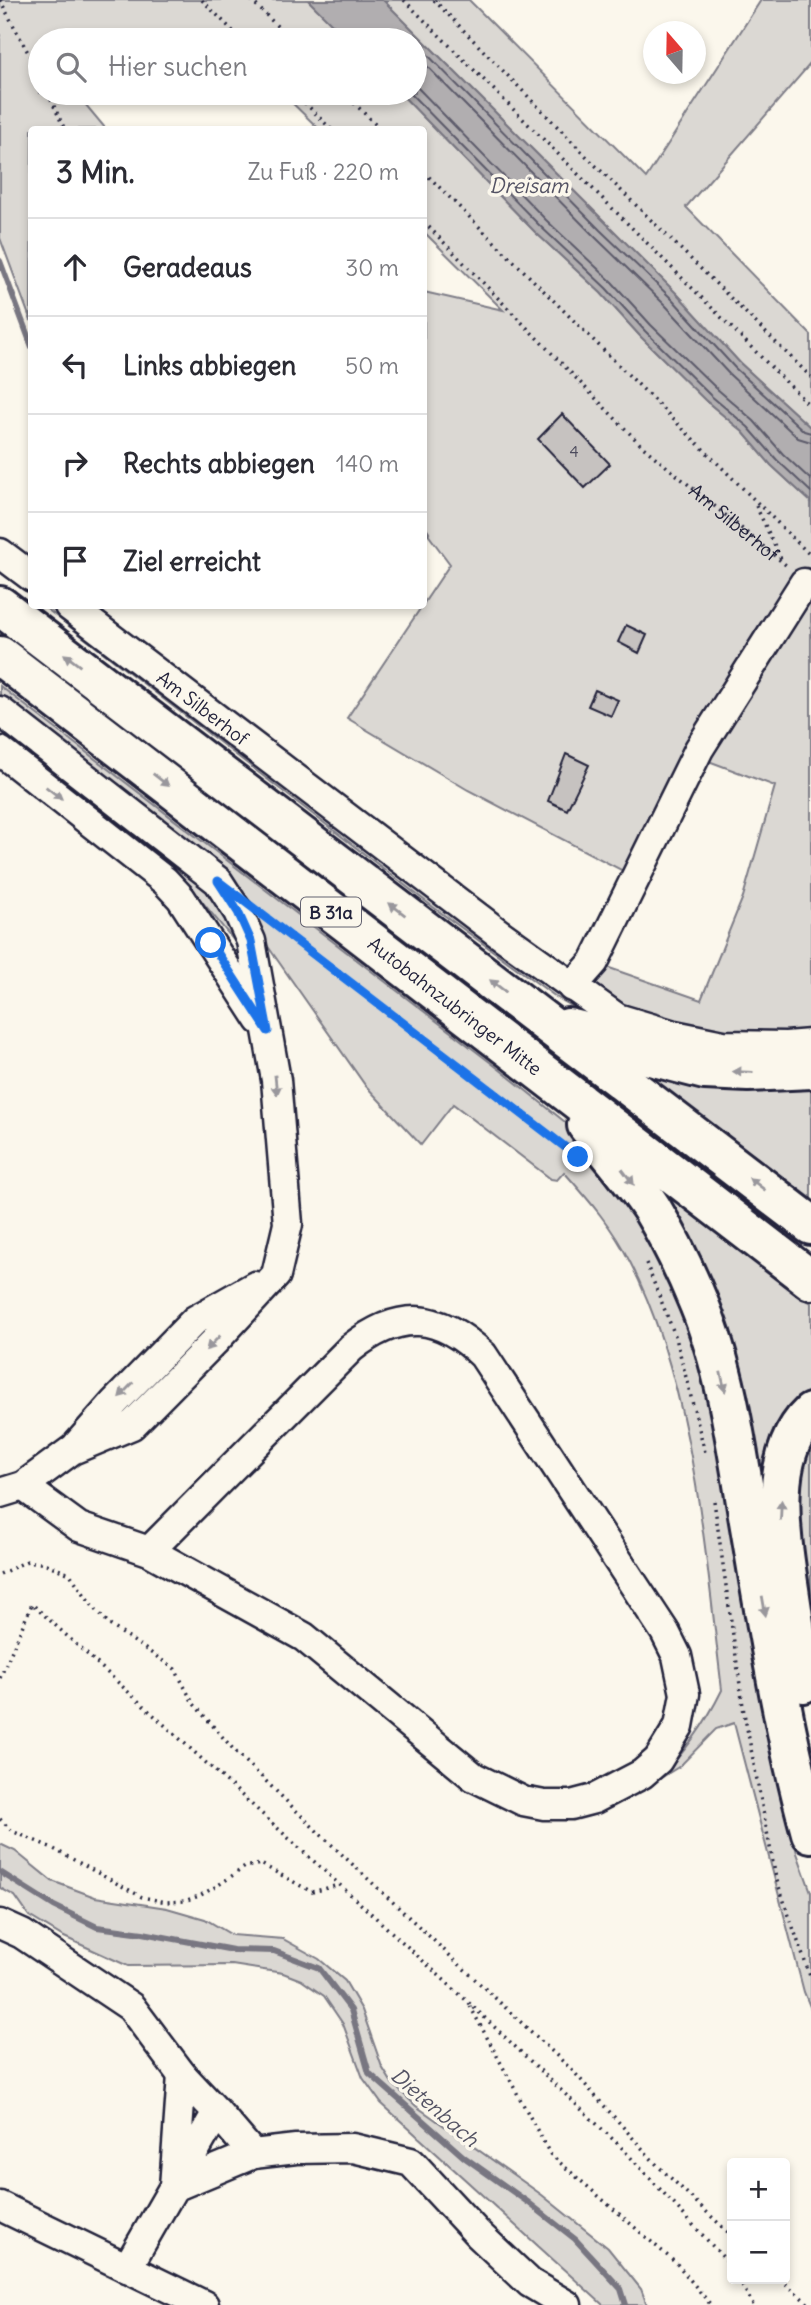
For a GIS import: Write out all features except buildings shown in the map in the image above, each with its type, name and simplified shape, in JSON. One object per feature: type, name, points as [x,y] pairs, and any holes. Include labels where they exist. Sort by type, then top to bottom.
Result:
[{"type":"highway","name":"B 31a","points":[[0,606],[811,1225]]},
{"type":"highway","name":"Autobahnzubringer Mitte","points":[[0,656],[811,1280]]},
{"type":"highway","name":"B 31a","points":[[545,1022],[601,1036],[643,1054],[705,1070],[774,1072],[811,1069]]},
{"type":"highway","points":[[556,1084],[652,1209],[700,1306],[722,1376],[774,1667],[811,1833]]},
{"type":"highway","points":[[811,1413],[800,1423],[788,1447],[780,1529],[811,1722]]},
{"type":"street","points":[[0,553],[28,574]]},
{"type":"street","points":[[572,987],[594,962],[699,749],[808,570]]},
{"type":"street","name":"Am Silberhof","points":[[73,609],[572,987],[617,1018],[674,1035],[723,1045],[811,1044]]},
{"type":"street","points":[[0,711],[218,881],[238,912],[251,941],[276,1080],[288,1224],[276,1275],[132,1425],[72,1450],[12,1489],[79,1527],[149,1551],[304,1637],[474,1777],[523,1801],[544,1805],[570,1805],[594,1799],[619,1788],[658,1760],[680,1726],[685,1694],[682,1674],[677,1656],[665,1632],[483,1355],[466,1338],[431,1321],[413,1320],[390,1325],[369,1334],[351,1348],[149,1551]]},
{"type":"street","points":[[0,751],[165,881],[181,898],[268,1031]]},
{"type":"street","points":[[0,1924],[22,1934],[131,2007],[182,2075],[253,2154]]},
{"type":"street","points":[[174,2187],[182,2075]]},
{"type":"street","points":[[127,2268],[217,2112]]},
{"type":"street","points":[[174,2187],[253,2154],[296,2149],[353,2148],[411,2162],[478,2234],[530,2283],[567,2305]]},
{"type":"street","points":[[0,2207],[204,2305]]},
{"type":"path","points":[[202,0],[230,28]]},
{"type":"path","points":[[251,0],[279,28]]},
{"type":"path","points":[[404,0],[811,407]]},
{"type":"path","points":[[434,0],[592,162],[811,377]]},
{"type":"path","points":[[0,1],[28,53]]},
{"type":"path","points":[[54,105],[63,126]]},
{"type":"path","points":[[307,105],[327,126]]},
{"type":"path","points":[[356,105],[377,126]]},
{"type":"path","points":[[427,175],[755,503],[808,570]]},
{"type":"path","name":"Am Silberhof","points":[[427,225],[643,447],[782,561],[808,570]]},
{"type":"path","points":[[755,503],[782,561]]},
{"type":"path","points":[[262,915],[567,1149]]},
{"type":"path","points":[[641,1254],[676,1338],[700,1424],[707,1461]]},
{"type":"path","points":[[713,1500],[744,1713],[776,1878],[811,1979]]},
{"type":"path","points":[[0,1574],[27,1561],[46,1563],[70,1574],[111,1626],[175,1669],[193,1703],[234,1750],[573,2071],[657,2165],[727,2231]]},
{"type":"path","points":[[0,1678],[32,1604],[467,2001],[621,2147],[727,2262]]},
{"type":"path","points":[[0,1819],[12,1831],[50,1847],[142,1897],[166,1902],[199,1896],[245,1867],[261,1864],[312,1892],[339,1885]]},
{"type":"path","points":[[467,2001],[550,2154],[677,2264],[711,2305]]},
{"type":"path","points":[[742,2284],[753,2305]]},
{"type":"path","points":[[786,2284],[810,2305]]},
{"type":"shaded area","points":[[0,0],[308,0],[336,28],[28,28],[28,105],[86,105],[104,126],[28,126],[28,313],[0,238]]},
{"type":"shaded area","points":[[383,0],[469,0],[646,178],[761,0],[811,0],[811,63],[686,207],[811,335],[811,428],[740,363],[678,295],[427,44],[427,28],[411,28]]},
{"type":"shaded area","points":[[294,105],[412,105],[535,232],[601,293],[640,336],[705,400],[743,432],[771,465],[811,502],[811,1057],[617,1032],[556,997],[433,907],[47,609],[88,609],[578,987],[598,964],[701,1000],[743,897],[775,786],[706,760],[644,882],[468,790],[347,718],[420,609],[427,609],[427,598],[450,564],[427,533],[427,293],[503,310],[427,235],[427,126],[316,126]]},
{"type":"shaded area","points":[[0,686],[499,1069],[580,1134],[602,1158],[695,1322],[769,1732],[797,1853],[811,1892],[811,2009],[804,1992],[734,1723],[716,1729],[680,1766],[656,1781],[693,1738],[722,1690],[702,1527],[683,1416],[652,1311],[616,1238],[564,1172],[557,1180],[551,1179],[453,1104],[421,1145],[365,1085],[262,938],[235,942],[186,882],[69,758],[0,706]]},
{"type":"shaded area","points":[[627,1061],[811,1075],[811,1198]]},
{"type":"shaded area","points":[[646,1173],[811,1303],[811,1404],[772,1496],[758,1486]]},
{"type":"shaded area","points":[[811,1429],[811,1672],[791,1538],[799,1444]]},
{"type":"shaded area","points":[[0,1844],[15,1851],[52,1881],[95,1897],[167,1908],[205,1919],[232,1935],[283,1939],[319,1959],[345,1981],[362,2010],[382,2067],[392,2083],[416,2106],[542,2195],[608,2248],[641,2289],[647,2305],[603,2305],[381,2103],[363,2078],[343,2024],[324,1996],[301,1980],[283,1973],[232,1965],[128,1966],[62,1936],[29,1916],[15,1896],[0,1888]]},
{"type":"water","name":"Dreisam","points":[[308,0],[383,0],[411,28],[336,28]]},
{"type":"water","name":"Dreisam","points":[[427,44],[678,295],[740,363],[811,428],[811,502],[771,465],[743,432],[705,400],[640,336],[601,293],[535,232],[412,105],[427,105]]},
{"type":"waterway","points":[[0,261],[28,336]]},
{"type":"waterway","name":"Dietenbach","points":[[0,1872],[54,1906],[97,1927],[233,1950],[274,1951],[319,1968],[351,2010],[369,2073],[464,2157],[575,2239],[621,2289],[626,2305]]},
{"type":"route","points":[[211,943],[268,1031],[251,941],[238,912],[218,881],[578,1157]]}]
